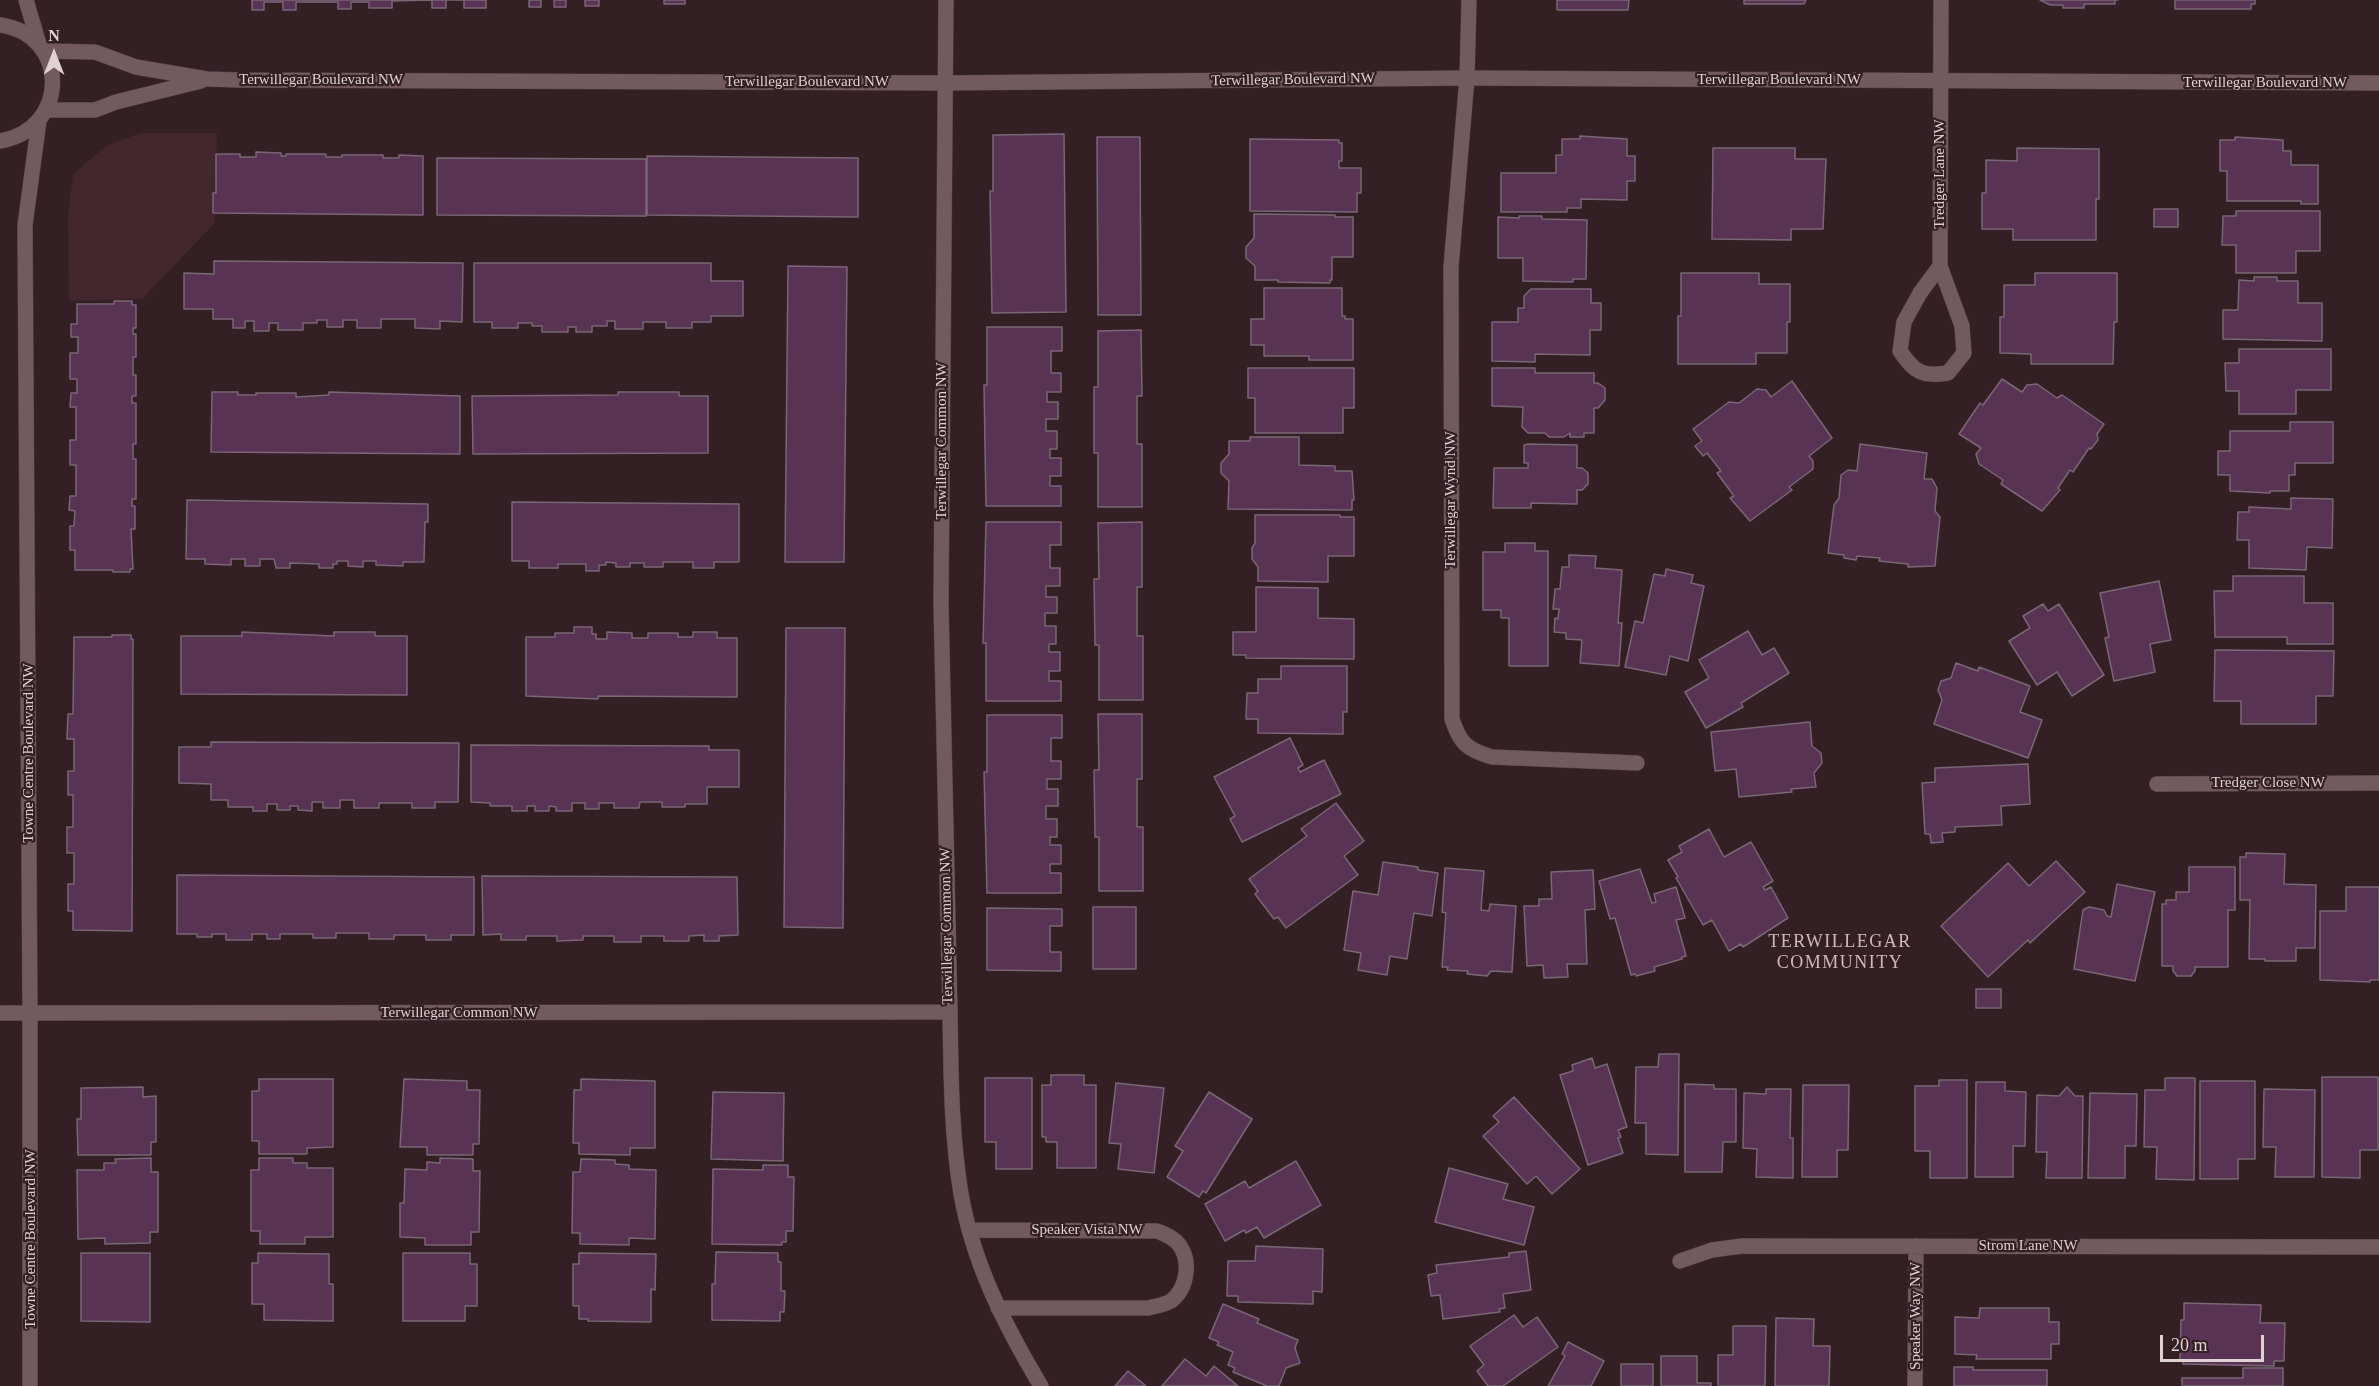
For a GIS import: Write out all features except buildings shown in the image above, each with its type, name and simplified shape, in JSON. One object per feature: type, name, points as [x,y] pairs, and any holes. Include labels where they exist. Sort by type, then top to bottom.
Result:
[{"type":"street","points":[[26,0],[41,48]]},
{"type":"street","name":"Terwillegar Common NW","points":[[0,1013],[950,1012],[941,603],[946,0]]},
{"type":"street","name":"Terwillegar Wynd NW","points":[[1469,0],[1467,78],[1451,267],[1452,719],[1457,735],[1466,746],[1477,753],[1492,757],[1637,763]]},
{"type":"street","name":"Tredger Lane NW","points":[[1940,266],[1920,293],[1904,322],[1900,351],[1911,368],[1932,376],[1948,373],[1964,353],[1962,326],[1940,266],[1941,0]]},
{"type":"street","points":[[0,25],[11,26],[26,33],[41,48]]},
{"type":"street","name":"Terwillegar Boulevard NW","points":[[41,48],[95,52],[136,67],[207,79],[944,83],[1467,78],[2379,83]]},
{"type":"street","name":"Towne Centre Boulevard NW","points":[[30,1386],[25,225],[43,116],[52,91],[52,74],[48,58],[41,48]]},
{"type":"street","name":"Terwillegar Boulevard NW","points":[[43,116],[95,110],[116,102],[207,79]]},
{"type":"street","points":[[0,141],[27,132],[43,116]]},
{"type":"street","name":"Tredger Close NW","points":[[2157,784],[2379,783]]},
{"type":"street","points":[[950,1012],[953,1130],[969,1230],[998,1308],[1041,1386]]},
{"type":"street","name":"Speaker Vista NW","points":[[969,1230],[1157,1231],[1179,1244],[1187,1258],[1182,1287],[1174,1299],[1149,1308],[998,1308]]},
{"type":"street","name":"Strom Lane NW","points":[[1680,1261],[1712,1250],[1742,1246],[2379,1247]]},
{"type":"street","name":"Speaker Way NW","points":[[1915,1386],[1916,1246]]},
{"type":"shaded area","points":[[140,133],[217,133],[215,223],[142,299],[69,301],[68,216],[73,174],[106,146]]},
{"type":"district","name":"TERWILLEGAR COMMUNITY","points":[[1840,952]]}]
